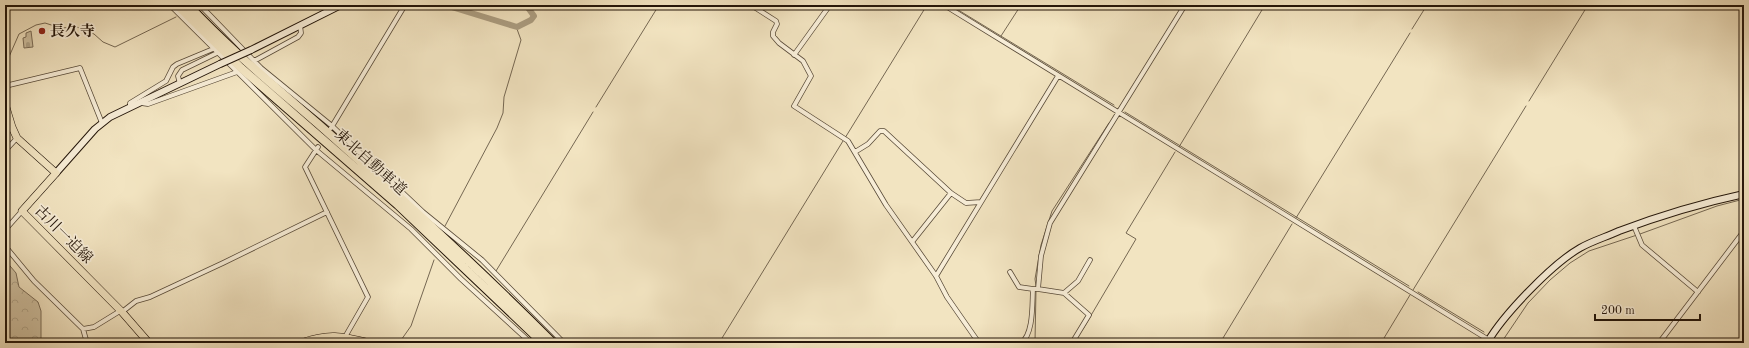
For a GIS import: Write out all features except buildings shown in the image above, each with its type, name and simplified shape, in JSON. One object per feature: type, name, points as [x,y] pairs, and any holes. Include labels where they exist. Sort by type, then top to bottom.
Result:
[{"type":"highway","name":"東北自動車道","points":[[177,5],[241,68],[398,205],[543,343]]},
{"type":"highway","name":"東北自動車道","points":[[188,5],[246,62],[324,129],[435,229],[553,343]]},
{"type":"main road","points":[[5,104],[17,138],[56,173]]},
{"type":"main road","name":"古川一迫線","points":[[56,173],[22,211],[121,311],[149,343]]},
{"type":"main road","points":[[301,343],[322,336],[345,337],[370,343]]},
{"type":"street","points":[[170,5],[217,53],[317,149],[411,229],[461,279],[531,343]]},
{"type":"street","points":[[200,5],[254,61],[288,92],[332,126],[423,212],[482,260],[564,343]]},
{"type":"street","points":[[56,173],[102,123],[140,102],[251,50],[341,5]]},
{"type":"street","points":[[328,132],[406,5]]},
{"type":"street","points":[[751,5],[776,21],[777,24],[773,32],[773,36],[779,43],[804,63],[811,76],[794,106],[846,138],[886,204],[936,276],[947,297],[979,343]]},
{"type":"street","points":[[794,55],[830,5]]},
{"type":"street","points":[[944,5],[1488,341],[1514,307],[1565,258],[1590,242],[1635,229],[1651,219],[1744,194]]},
{"type":"street","points":[[1034,343],[1023,342],[1031,325],[1035,289],[1041,256],[1050,223],[1185,5]]},
{"type":"street","points":[[254,61],[298,37],[301,32],[300,25]]},
{"type":"street","points":[[130,107],[130,103],[166,81],[173,67],[177,64],[213,49]]},
{"type":"street","points":[[180,84],[178,76],[182,70],[217,53]]},
{"type":"street","points":[[5,86],[80,68],[102,123]]},
{"type":"street","points":[[140,102],[148,104],[224,78],[237,72]]},
{"type":"street","points":[[936,276],[1058,76]]},
{"type":"street","points":[[855,152],[868,144],[880,131],[884,131],[951,193],[966,203],[981,202]]},
{"type":"street","points":[[5,151],[17,138]]},
{"type":"street","points":[[317,149],[305,167],[368,297],[345,337]]},
{"type":"street","points":[[912,242],[951,193]]},
{"type":"street","points":[[5,230],[22,211]]},
{"type":"street","points":[[83,329],[94,327],[136,301],[150,297],[223,263],[327,212]]},
{"type":"street","points":[[1635,229],[1642,246],[1698,292]]},
{"type":"street","points":[[1659,343],[1744,231]]},
{"type":"street","points":[[5,246],[34,281],[83,329],[87,343]]},
{"type":"street","points":[[1064,293],[1078,281],[1090,260]]},
{"type":"street","points":[[1010,272],[1019,287],[1064,293],[1089,315],[1072,343]]},
{"type":"green space","points":[[31,31],[33,47],[24,48],[23,38],[26,37],[26,33]]},
{"type":"green space","points":[[5,260],[16,273],[19,287],[38,302],[41,311],[41,343],[5,343]]},
{"type":"waterway","points":[[445,5],[517,27],[531,20],[534,16],[526,5]]},
{"type":"waterway","points":[[596,107],[659,5]]},
{"type":"waterway","points":[[845,138],[927,5]]},
{"type":"waterway","points":[[950,5],[1114,105]]},
{"type":"waterway","points":[[1001,36],[1021,5]]},
{"type":"waterway","points":[[1179,147],[1265,5]]},
{"type":"waterway","points":[[1412,29],[1427,5]]},
{"type":"waterway","points":[[1529,101],[1588,5]]},
{"type":"waterway","points":[[5,66],[19,34],[36,25],[45,23],[61,28],[77,27],[94,34],[103,42],[115,47],[176,17]]},
{"type":"waterway","points":[[445,226],[497,128],[503,113],[504,97],[521,40],[517,27]]},
{"type":"waterway","points":[[1296,218],[1410,33]]},
{"type":"waterway","points":[[1413,290],[1526,106]]},
{"type":"waterway","points":[[496,271],[593,112]]},
{"type":"waterway","points":[[1125,112],[1409,286]]},
{"type":"waterway","points":[[1036,286],[1035,279],[1041,245],[1052,211],[1109,123]]},
{"type":"waterway","points":[[719,343],[843,141]]},
{"type":"waterway","points":[[1083,329],[1136,239],[1126,233],[1175,152]]},
{"type":"waterway","points":[[1640,234],[1717,206],[1744,199]]},
{"type":"waterway","points":[[1220,343],[1292,224]]},
{"type":"waterway","points":[[1501,343],[1528,303],[1550,280],[1570,263],[1589,251],[1637,235]]},
{"type":"waterway","points":[[399,343],[411,326],[434,260]]},
{"type":"waterway","points":[[1035,342],[1036,290]]},
{"type":"waterway","points":[[1418,292],[1484,332]]},
{"type":"waterway","points":[[1381,343],[1410,295]]},
{"type":"place","name":"長久寺","points":[[42,31]]}]
